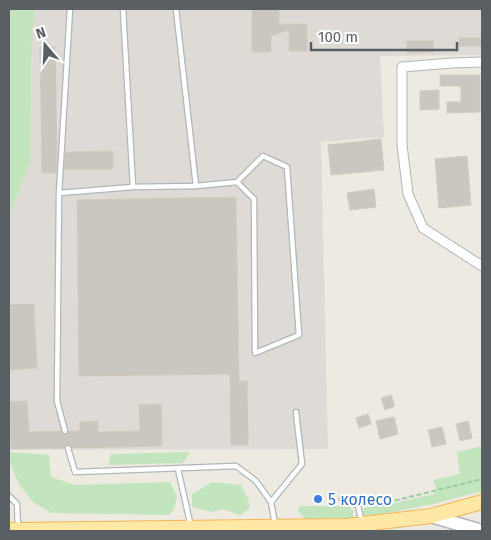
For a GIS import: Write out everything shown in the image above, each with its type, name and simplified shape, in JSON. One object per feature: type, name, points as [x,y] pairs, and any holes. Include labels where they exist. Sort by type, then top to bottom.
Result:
[{"type":"main road","points":[[15,530],[191,528],[249,530],[362,525],[431,516],[482,502]]},
{"type":"main road","points":[[431,516],[482,531]]},
{"type":"street","points":[[482,62],[452,62],[402,67],[402,146],[408,194],[423,228],[482,266]]},
{"type":"lane","points":[[64,431],[57,401],[59,193],[70,9]]},
{"type":"lane","points":[[123,9],[134,187]]},
{"type":"lane","points":[[176,9],[196,186]]},
{"type":"lane","points":[[59,193],[237,182],[263,156],[287,167],[299,335],[255,353],[254,199],[237,182]]},
{"type":"lane","points":[[271,502],[302,464],[296,412]]},
{"type":"lane","points":[[68,448],[75,472],[178,470],[236,466],[256,481],[271,502],[275,528]]},
{"type":"lane","points":[[178,470],[191,528]]},
{"type":"lane","points":[[9,496],[16,504],[15,530]]},
{"type":"lane","points":[[342,499],[350,500],[358,506],[362,525]]},
{"type":"path","points":[[358,506],[390,502],[482,479]]},
{"type":"shaded area","points":[[35,9],[482,9],[482,55],[380,56],[384,137],[321,142],[328,449],[9,450],[9,218],[30,162],[32,34]]},
{"type":"green space","points":[[9,9],[35,9],[32,34],[30,162],[9,218]]},
{"type":"green space","points":[[482,446],[482,491],[433,504],[373,516],[363,515],[364,508],[434,494],[436,488],[433,480],[460,474],[457,452]]},
{"type":"green space","points":[[9,452],[49,455],[51,477],[75,485],[170,482],[177,496],[174,509],[169,515],[51,513],[33,502],[19,484],[9,460]]},
{"type":"green space","points":[[190,452],[183,463],[108,465],[111,454]]},
{"type":"green space","points":[[212,482],[241,485],[250,508],[240,515],[223,509],[212,512],[192,507],[192,494]]},
{"type":"green space","points":[[300,506],[349,506],[353,511],[353,518],[305,519],[298,510]]},
{"type":"building","points":[[252,9],[279,9],[279,24],[307,24],[307,51],[289,51],[289,30],[271,36],[271,52],[252,52]]},
{"type":"building","points":[[459,38],[482,38],[482,46],[459,46]]},
{"type":"building","points":[[407,41],[433,41],[434,52],[407,53]]},
{"type":"building","points":[[40,47],[55,47],[56,173],[42,173]]},
{"type":"building","points":[[440,75],[480,75],[480,112],[447,113],[447,102],[461,102],[461,86],[440,86]]},
{"type":"building","points":[[439,90],[439,109],[420,110],[420,91]]},
{"type":"building","points":[[381,139],[384,170],[331,175],[328,145]]},
{"type":"building","points":[[113,151],[113,169],[64,169],[66,152]]},
{"type":"building","points":[[467,156],[471,205],[439,208],[435,159]]},
{"type":"building","points":[[374,189],[376,207],[350,210],[347,193]]},
{"type":"building","points":[[236,197],[239,381],[247,381],[248,445],[231,445],[230,374],[79,376],[77,200]]},
{"type":"building","points":[[34,304],[37,368],[9,370],[9,305]]},
{"type":"building","points":[[391,395],[395,406],[385,410],[381,398]]},
{"type":"building","points":[[27,401],[29,432],[61,431],[64,435],[69,431],[80,431],[80,422],[98,421],[98,432],[140,431],[139,405],[161,404],[162,446],[72,448],[68,444],[64,448],[11,449],[9,402]]},
{"type":"building","points":[[368,414],[371,424],[359,428],[356,418]]},
{"type":"building","points":[[394,417],[398,434],[380,439],[376,421]]},
{"type":"building","points":[[468,421],[472,438],[460,441],[456,424]]},
{"type":"building","points":[[442,427],[446,444],[432,447],[428,430]]},
{"type":"place","name":"5 колесо","points":[[318,499]]}]
